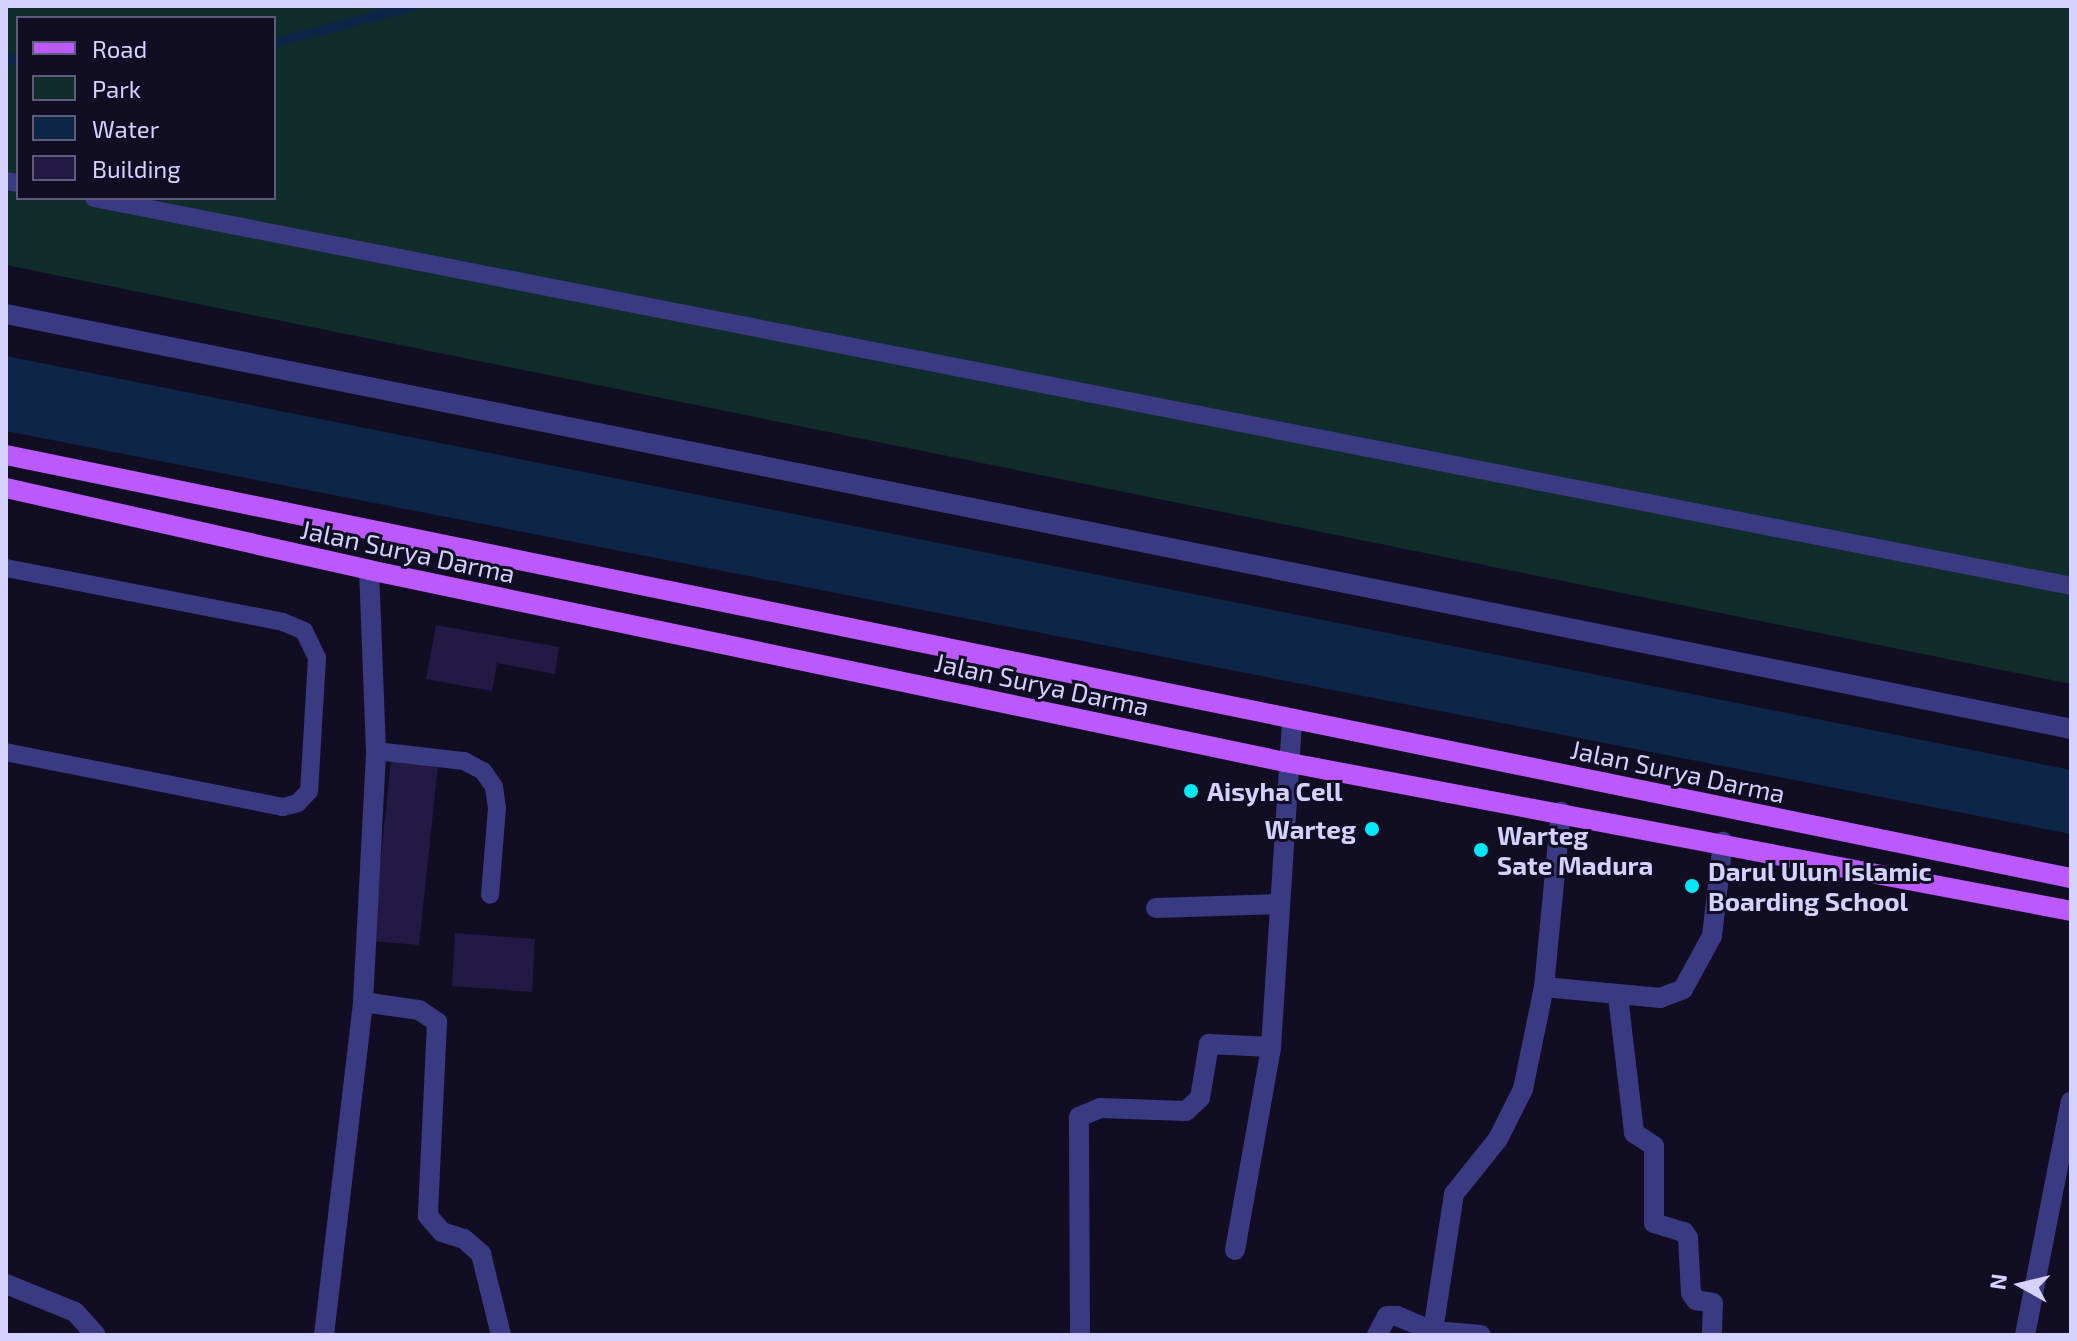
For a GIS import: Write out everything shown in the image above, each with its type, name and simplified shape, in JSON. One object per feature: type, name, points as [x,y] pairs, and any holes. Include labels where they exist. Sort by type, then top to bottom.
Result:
[{"type":"main road","name":"Jalan Surya Darma","points":[[6,455],[2071,878]]},
{"type":"main road","name":"Jalan Surya Darma","points":[[6,488],[369,570],[1285,762],[1723,842],[2071,911]]},
{"type":"street","points":[[6,314],[2071,729]]},
{"type":"street","points":[[324,1335],[363,1002],[376,751],[369,570]]},
{"type":"street","points":[[1235,1250],[1271,1047],[1285,762],[1292,719]]},
{"type":"street","points":[[1433,1331],[1454,1194],[1498,1139],[1519,1100],[1544,987],[1561,812]]},
{"type":"street","points":[[1544,987],[1618,996],[1672,997],[1696,972],[1712,936],[1723,842]]},
{"type":"street","points":[[1156,908],[1277,904]]},
{"type":"street","points":[[1618,996],[1634,1133],[1654,1146],[1654,1223],[1684,1232],[1688,1238],[1691,1293],[1696,1300],[1713,1303],[1712,1335]]},
{"type":"street","points":[[363,1002],[419,1010],[437,1022],[428,1216],[442,1232],[464,1239],[481,1254],[501,1335]]},
{"type":"street","points":[[1080,1335],[1079,1117],[1100,1108],[1186,1111],[1200,1098],[1209,1044],[1271,1047]]},
{"type":"street","points":[[2025,1335],[2071,1101]]},
{"type":"street","points":[[6,1284],[47,1296],[75,1312],[96,1335]]},
{"type":"street","points":[[1377,1335],[1387,1316],[1433,1331],[1481,1335]]},
{"type":"lane","points":[[104,200],[2071,586]]},
{"type":"lane","points":[[6,568],[283,622],[304,631],[317,658],[309,791],[298,803],[283,807],[6,752]]},
{"type":"lane","points":[[376,751],[464,761],[483,771],[494,787],[497,808],[490,895]]},
{"type":"green space","points":[[6,6],[2071,6],[2071,684],[6,265]]},
{"type":"water","points":[[6,356],[2071,770],[2071,834],[6,431]]},
{"type":"building","points":[[436,625],[559,647],[555,674],[497,663],[492,691],[426,679]]},
{"type":"building","points":[[391,761],[438,765],[419,945],[372,941]]},
{"type":"building","points":[[455,933],[535,939],[532,992],[452,986]]},
{"type":"waterway","points":[[276,42],[414,6]]},
{"type":"waterway","points":[[6,58],[16,60]]},
{"type":"place","name":"Aisyha Cell","points":[[1191,791]]},
{"type":"place","name":"Warteg","points":[[1372,829]]},
{"type":"place","name":"Warteg Sate Madura","points":[[1481,850]]},
{"type":"place","name":"Darul Ulun Islamic Boarding School","points":[[1692,886]]}]
